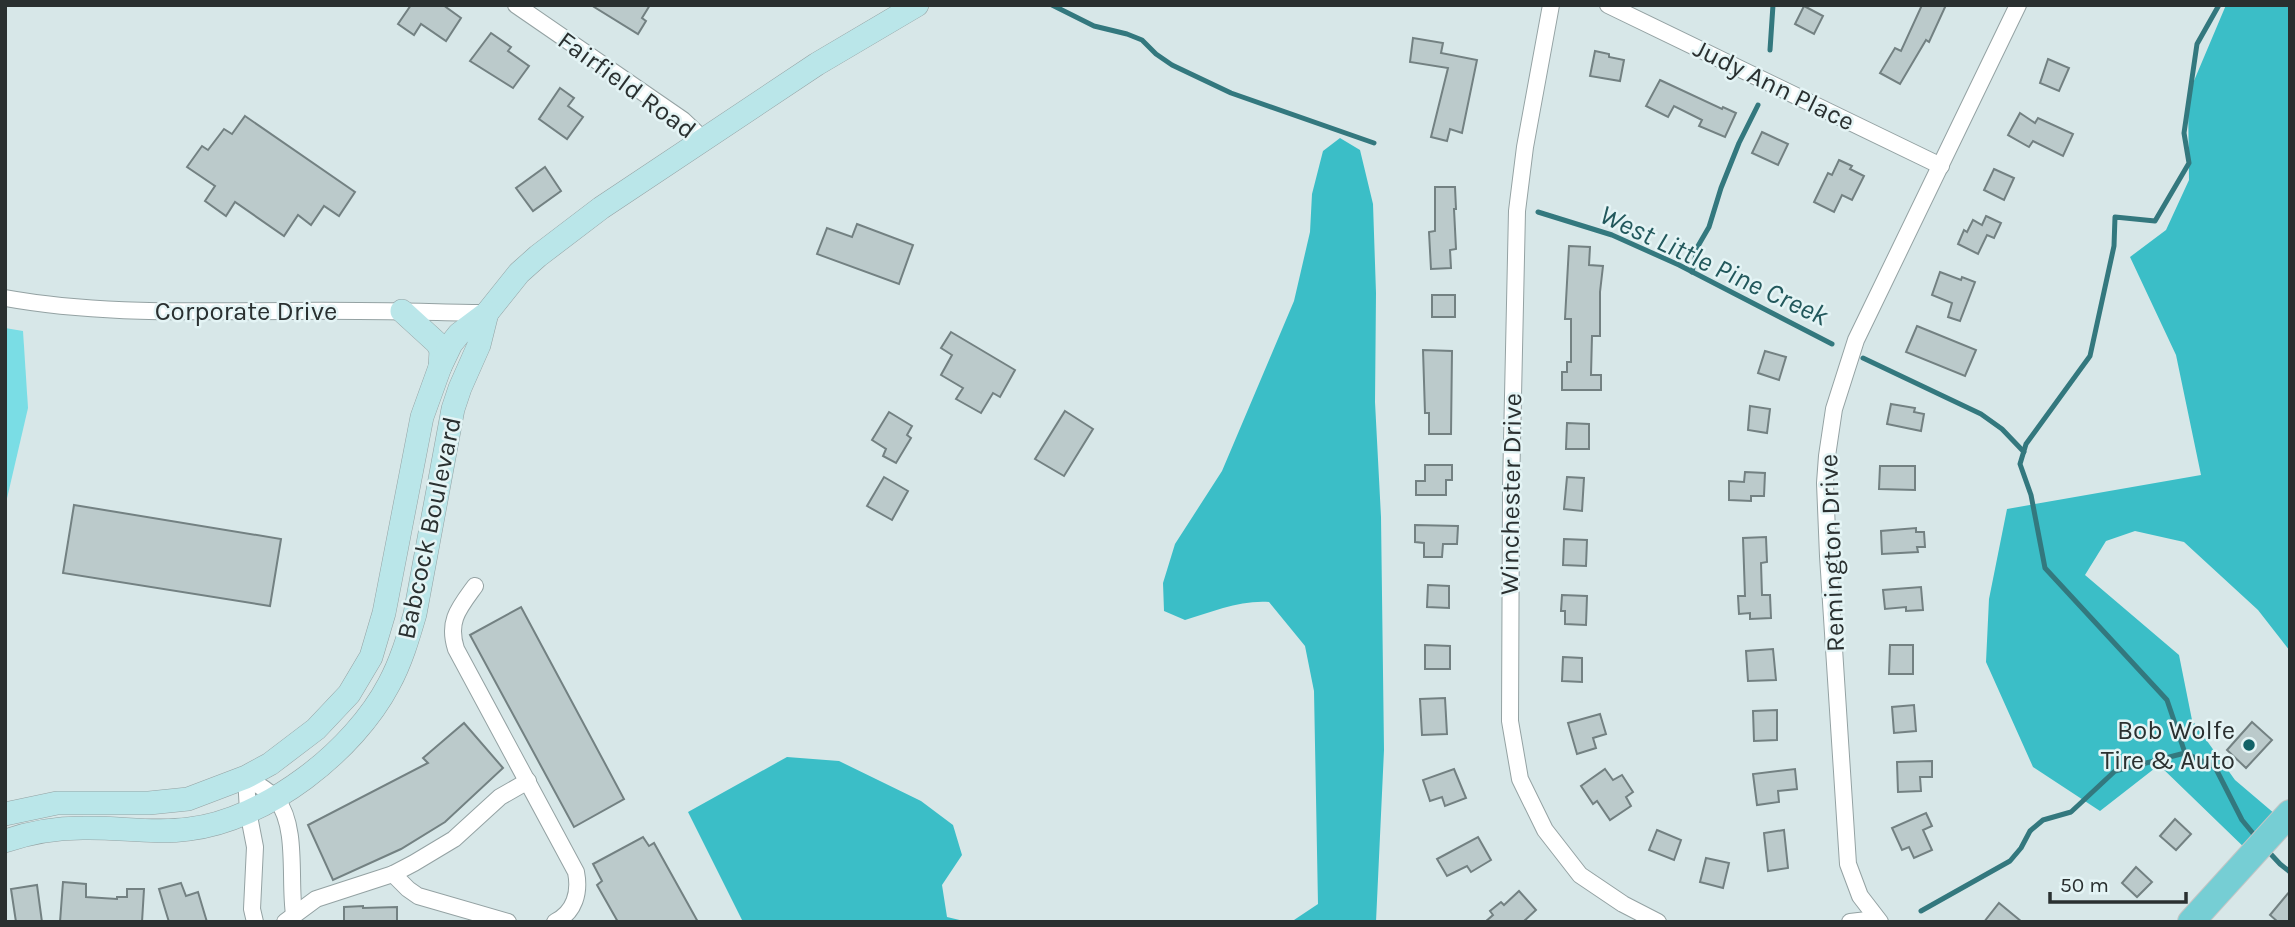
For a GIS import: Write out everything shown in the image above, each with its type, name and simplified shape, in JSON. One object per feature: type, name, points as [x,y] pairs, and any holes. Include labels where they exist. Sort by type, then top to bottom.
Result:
[{"type":"main road","points":[[2191,922],[2290,813]]},
{"type":"street","name":"Fairfield Road","points":[[516,5],[683,120],[704,140]]},
{"type":"street","name":"Babcock Boulevard","points":[[5,814],[68,802],[168,802],[210,793],[270,764],[325,721],[363,675],[371,657],[384,613],[422,417],[440,367],[459,334],[487,313],[519,273],[538,256],[601,208],[817,64],[918,5]]},
{"type":"street","name":"Winchester Drive","points":[[1551,5],[1525,147],[1517,211],[1511,475],[1510,721],[1518,772],[1526,796],[1567,861],[1580,875],[1608,895],[1658,922]]},
{"type":"street","name":"Judy Ann Place","points":[[1608,5],[1941,166]]},
{"type":"street","name":"Remington Drive","points":[[1878,920],[1860,897],[1848,864],[1828,556],[1826,456],[1837,398],[1856,340],[2018,5]]},
{"type":"street","name":"Corporate Drive","points":[[5,298],[141,311],[487,313]]},
{"type":"street","points":[[402,311],[437,343],[441,350],[440,367]]},
{"type":"street","name":"Babcock Boulevard","points":[[5,841],[54,829],[166,831],[191,829],[227,819],[275,797],[311,774],[355,733],[389,684],[401,659],[415,614],[453,409],[479,345],[487,313]]},
{"type":"street","points":[[475,586],[453,620],[452,635],[456,649],[576,872],[578,885],[575,900],[570,910],[555,922]]},
{"type":"street","points":[[246,777],[275,797],[282,808],[291,853],[290,918]]},
{"type":"street","points":[[246,777],[248,811],[255,847],[252,909],[255,922]]},
{"type":"street","points":[[290,918],[316,899],[393,874],[454,839],[500,797],[528,781]]},
{"type":"street","points":[[393,874],[418,896],[509,922]]},
{"type":"street","points":[[1850,922],[1878,920]]},
{"type":"shaded area","points":[[2226,5],[2290,5],[2290,651],[2258,610],[2184,542],[2135,531],[2106,541],[2085,575],[2179,655],[2192,720],[2235,780],[2282,820],[2251,854],[2159,765],[2100,811],[2033,767],[1986,662],[1989,599],[2007,509],[2201,475],[2176,355],[2130,257],[2166,230],[2189,180],[2188,95]]},
{"type":"shaded area","points":[[1340,138],[1360,150],[1373,204],[1384,750],[1376,922],[1291,922],[1318,904],[1314,691],[1305,646],[1269,602],[1237,605],[1185,620],[1164,611],[1163,583],[1175,544],[1222,471],[1294,301],[1310,232],[1312,194],[1323,151]]},
{"type":"shaded area","points":[[5,328],[23,331],[28,408],[5,507]]},
{"type":"shaded area","points":[[787,757],[839,761],[921,801],[953,825],[962,855],[942,885],[947,917],[968,922],[743,922],[688,812]]},
{"type":"building","points":[[411,5],[443,5],[461,18],[446,41],[421,24],[414,35],[398,24]]},
{"type":"building","points":[[591,5],[650,5],[642,18],[646,21],[638,34]]},
{"type":"building","points":[[1922,5],[1946,5],[1929,42],[1926,40],[1900,84],[1880,73],[1895,48],[1901,51]]},
{"type":"building","points":[[1804,6],[1823,16],[1814,34],[1795,24]]},
{"type":"building","points":[[491,33],[511,47],[508,51],[529,66],[513,88],[470,61]]},
{"type":"building","points":[[1413,38],[1443,43],[1441,53],[1477,60],[1462,133],[1450,129],[1447,141],[1431,137],[1448,68],[1410,62]]},
{"type":"building","points":[[1595,51],[1624,60],[1620,81],[1590,76]]},
{"type":"building","points":[[2048,59],[2069,68],[2059,91],[2040,83]]},
{"type":"building","points":[[1660,80],[1736,113],[1725,137],[1699,126],[1702,120],[1674,106],[1668,117],[1646,106]]},
{"type":"building","points":[[560,88],[574,98],[568,106],[583,117],[567,139],[539,119]]},
{"type":"building","points":[[2020,113],[2035,123],[2038,118],[2073,134],[2063,156],[2033,141],[2029,147],[2008,135]]},
{"type":"building","points":[[245,116],[355,192],[339,216],[324,206],[311,225],[298,215],[284,236],[235,202],[226,216],[205,201],[215,186],[187,167],[202,146],[208,150],[224,129],[232,134]]},
{"type":"building","points":[[1762,132],[1788,144],[1778,165],[1752,153]]},
{"type":"building","points":[[1839,160],[1864,176],[1852,200],[1842,195],[1834,212],[1814,202],[1828,173],[1832,175]]},
{"type":"building","points":[[545,167],[561,191],[533,211],[516,188]]},
{"type":"building","points":[[1994,169],[2014,178],[2004,200],[1984,190]]},
{"type":"building","points":[[1435,187],[1455,187],[1456,249],[1450,250],[1451,268],[1431,269],[1429,232],[1435,231]]},
{"type":"building","points":[[1986,216],[2001,223],[1994,238],[1987,235],[1978,254],[1958,244],[1964,230],[1967,232],[1973,220],[1982,225]]},
{"type":"building","points":[[857,224],[913,245],[899,284],[817,254],[827,228],[852,237]]},
{"type":"building","points":[[1569,246],[1590,247],[1589,265],[1603,266],[1600,336],[1592,336],[1591,375],[1601,375],[1601,390],[1562,390],[1562,372],[1567,372],[1567,362],[1571,362],[1571,319],[1565,319]]},
{"type":"building","points":[[1940,272],[1975,282],[1960,321],[1948,317],[1952,303],[1932,295]]},
{"type":"building","points":[[1432,295],[1455,295],[1455,317],[1432,317]]},
{"type":"building","points":[[1917,326],[1976,350],[1965,376],[1906,352]]},
{"type":"building","points":[[951,332],[1015,370],[1000,397],[993,393],[981,413],[956,399],[963,388],[941,375],[952,355],[941,348]]},
{"type":"building","points":[[1423,350],[1452,351],[1451,434],[1429,434],[1429,413],[1425,413]]},
{"type":"building","points":[[1765,351],[1786,357],[1779,380],[1758,373]]},
{"type":"building","points":[[1891,404],[1915,408],[1914,412],[1924,414],[1921,431],[1887,424]]},
{"type":"building","points":[[1750,406],[1770,409],[1767,433],[1748,430]]},
{"type":"building","points":[[1065,411],[1093,429],[1064,476],[1035,459]]},
{"type":"building","points":[[889,412],[912,426],[907,435],[911,438],[896,463],[883,456],[886,449],[872,440]]},
{"type":"building","points":[[1567,423],[1589,424],[1589,449],[1566,449]]},
{"type":"building","points":[[1425,465],[1452,465],[1452,480],[1446,480],[1446,495],[1416,495],[1416,481],[1425,481]]},
{"type":"building","points":[[1880,466],[1915,466],[1915,490],[1879,489]]},
{"type":"building","points":[[1745,472],[1765,473],[1764,496],[1751,496],[1751,501],[1729,500],[1729,481],[1744,482]]},
{"type":"building","points":[[884,477],[908,491],[892,520],[867,506]]},
{"type":"building","points":[[1567,477],[1584,478],[1582,511],[1564,509]]},
{"type":"building","points":[[74,505],[281,539],[270,606],[63,573]]},
{"type":"building","points":[[1415,525],[1458,526],[1457,544],[1443,544],[1442,557],[1424,557],[1424,543],[1415,542]]},
{"type":"building","points":[[1916,528],[1916,532],[1924,532],[1925,547],[1917,547],[1918,552],[1882,554],[1881,531]]},
{"type":"building","points":[[1766,537],[1767,562],[1761,563],[1762,595],[1770,595],[1771,618],[1750,619],[1750,613],[1739,614],[1738,596],[1745,596],[1743,538]]},
{"type":"building","points":[[1564,539],[1587,540],[1586,566],[1563,565]]},
{"type":"building","points":[[1428,585],[1449,586],[1449,608],[1427,607]]},
{"type":"building","points":[[1921,587],[1923,610],[1906,611],[1906,607],[1885,609],[1883,590]]},
{"type":"building","points":[[1562,595],[1587,596],[1586,625],[1565,624],[1565,611],[1561,611]]},
{"type":"building","points":[[521,607],[624,799],[574,827],[470,635]]},
{"type":"building","points":[[1425,645],[1450,646],[1450,669],[1425,669]]},
{"type":"building","points":[[1890,645],[1913,645],[1913,674],[1889,674]]},
{"type":"building","points":[[1773,649],[1776,680],[1748,681],[1746,651]]},
{"type":"building","points":[[1563,657],[1582,658],[1582,682],[1562,681]]},
{"type":"building","points":[[1445,698],[1447,734],[1422,735],[1420,699]]},
{"type":"building","points":[[1914,705],[1916,731],[1894,733],[1892,707]]},
{"type":"building","points":[[1777,710],[1777,740],[1754,741],[1753,711]]},
{"type":"building","points":[[1600,714],[1606,734],[1593,738],[1596,748],[1577,754],[1568,723]]},
{"type":"building","name":"Bob Wolfe Tire & Auto","points":[[2252,722],[2272,740],[2246,768],[2227,750]]},
{"type":"building","points":[[464,723],[503,768],[445,822],[401,849],[333,880],[308,825],[428,763],[423,758]]},
{"type":"building","points":[[1932,761],[1932,777],[1920,777],[1921,791],[1898,792],[1897,762]]},
{"type":"building","points":[[1454,769],[1466,798],[1445,806],[1442,797],[1430,801],[1423,780]]},
{"type":"building","points":[[1605,769],[1613,780],[1622,775],[1633,792],[1626,797],[1631,806],[1610,820],[1597,801],[1593,804],[1581,786]]},
{"type":"building","points":[[1795,769],[1797,789],[1778,791],[1779,802],[1757,805],[1753,774]]},
{"type":"building","points":[[1926,813],[1932,826],[1923,830],[1932,850],[1914,858],[1909,847],[1902,850],[1892,828]]},
{"type":"building","points":[[2175,819],[2191,834],[2176,850],[2160,836]]},
{"type":"building","points":[[1657,830],[1681,840],[1674,860],[1649,850]]},
{"type":"building","points":[[1784,830],[1788,868],[1768,871],[1764,833]]},
{"type":"building","points":[[643,837],[649,846],[654,843],[698,922],[618,922],[597,885],[602,881],[593,864]]},
{"type":"building","points":[[1478,837],[1491,860],[1471,872],[1467,866],[1447,876],[1437,859]]},
{"type":"building","points":[[1706,858],[1729,863],[1723,888],[1700,882]]},
{"type":"building","points":[[2136,867],[2152,882],[2137,897],[2122,883]]},
{"type":"building","points":[[63,882],[86,884],[86,897],[117,899],[127,897],[127,889],[144,889],[142,922],[60,922]]},
{"type":"building","points":[[181,883],[186,896],[198,892],[207,922],[169,922],[159,889]]},
{"type":"building","points":[[37,885],[42,922],[16,922],[11,889]]},
{"type":"building","points":[[1519,891],[1536,910],[1523,922],[1485,922],[1493,915],[1490,911],[1501,902],[1504,905]]},
{"type":"building","points":[[2290,891],[2290,922],[2278,922],[2270,915]]},
{"type":"building","points":[[1999,903],[2022,922],[1984,922]]},
{"type":"building","points":[[344,907],[397,907],[397,922],[344,922]]},
{"type":"waterway","name":"West Little Pine Creek","points":[[1052,5],[1094,26],[1142,40],[1172,65],[1231,93],[1374,143]]},
{"type":"waterway","points":[[1770,50],[1773,5]]},
{"type":"waterway","points":[[2219,5],[2197,44],[2184,133],[2189,163],[2155,221],[2115,217],[2114,246],[2090,356],[2026,444],[2020,464],[2031,495],[2045,568],[2167,700],[2185,753],[2215,767],[2242,820],[2256,837]]},
{"type":"waterway","points":[[1692,272],[1698,246],[1709,227],[1739,143],[1758,105]]},
{"type":"waterway","name":"West Little Pine Creek","points":[[1538,212],[1612,235],[1679,265],[1832,344]]},
{"type":"waterway","name":"West Little Pine Creek","points":[[1863,358],[1981,414],[2002,429],[2024,452]]},
{"type":"waterway","points":[[1921,911],[2010,861],[2030,831],[2043,820],[2071,812],[2115,771],[2185,753]]},
{"type":"waterway","name":"West Little Pine Creek","points":[[2267,850],[2290,872]]},
{"type":"place","name":"Bob Wolfe Tire & Auto","points":[[2249,745]]}]
